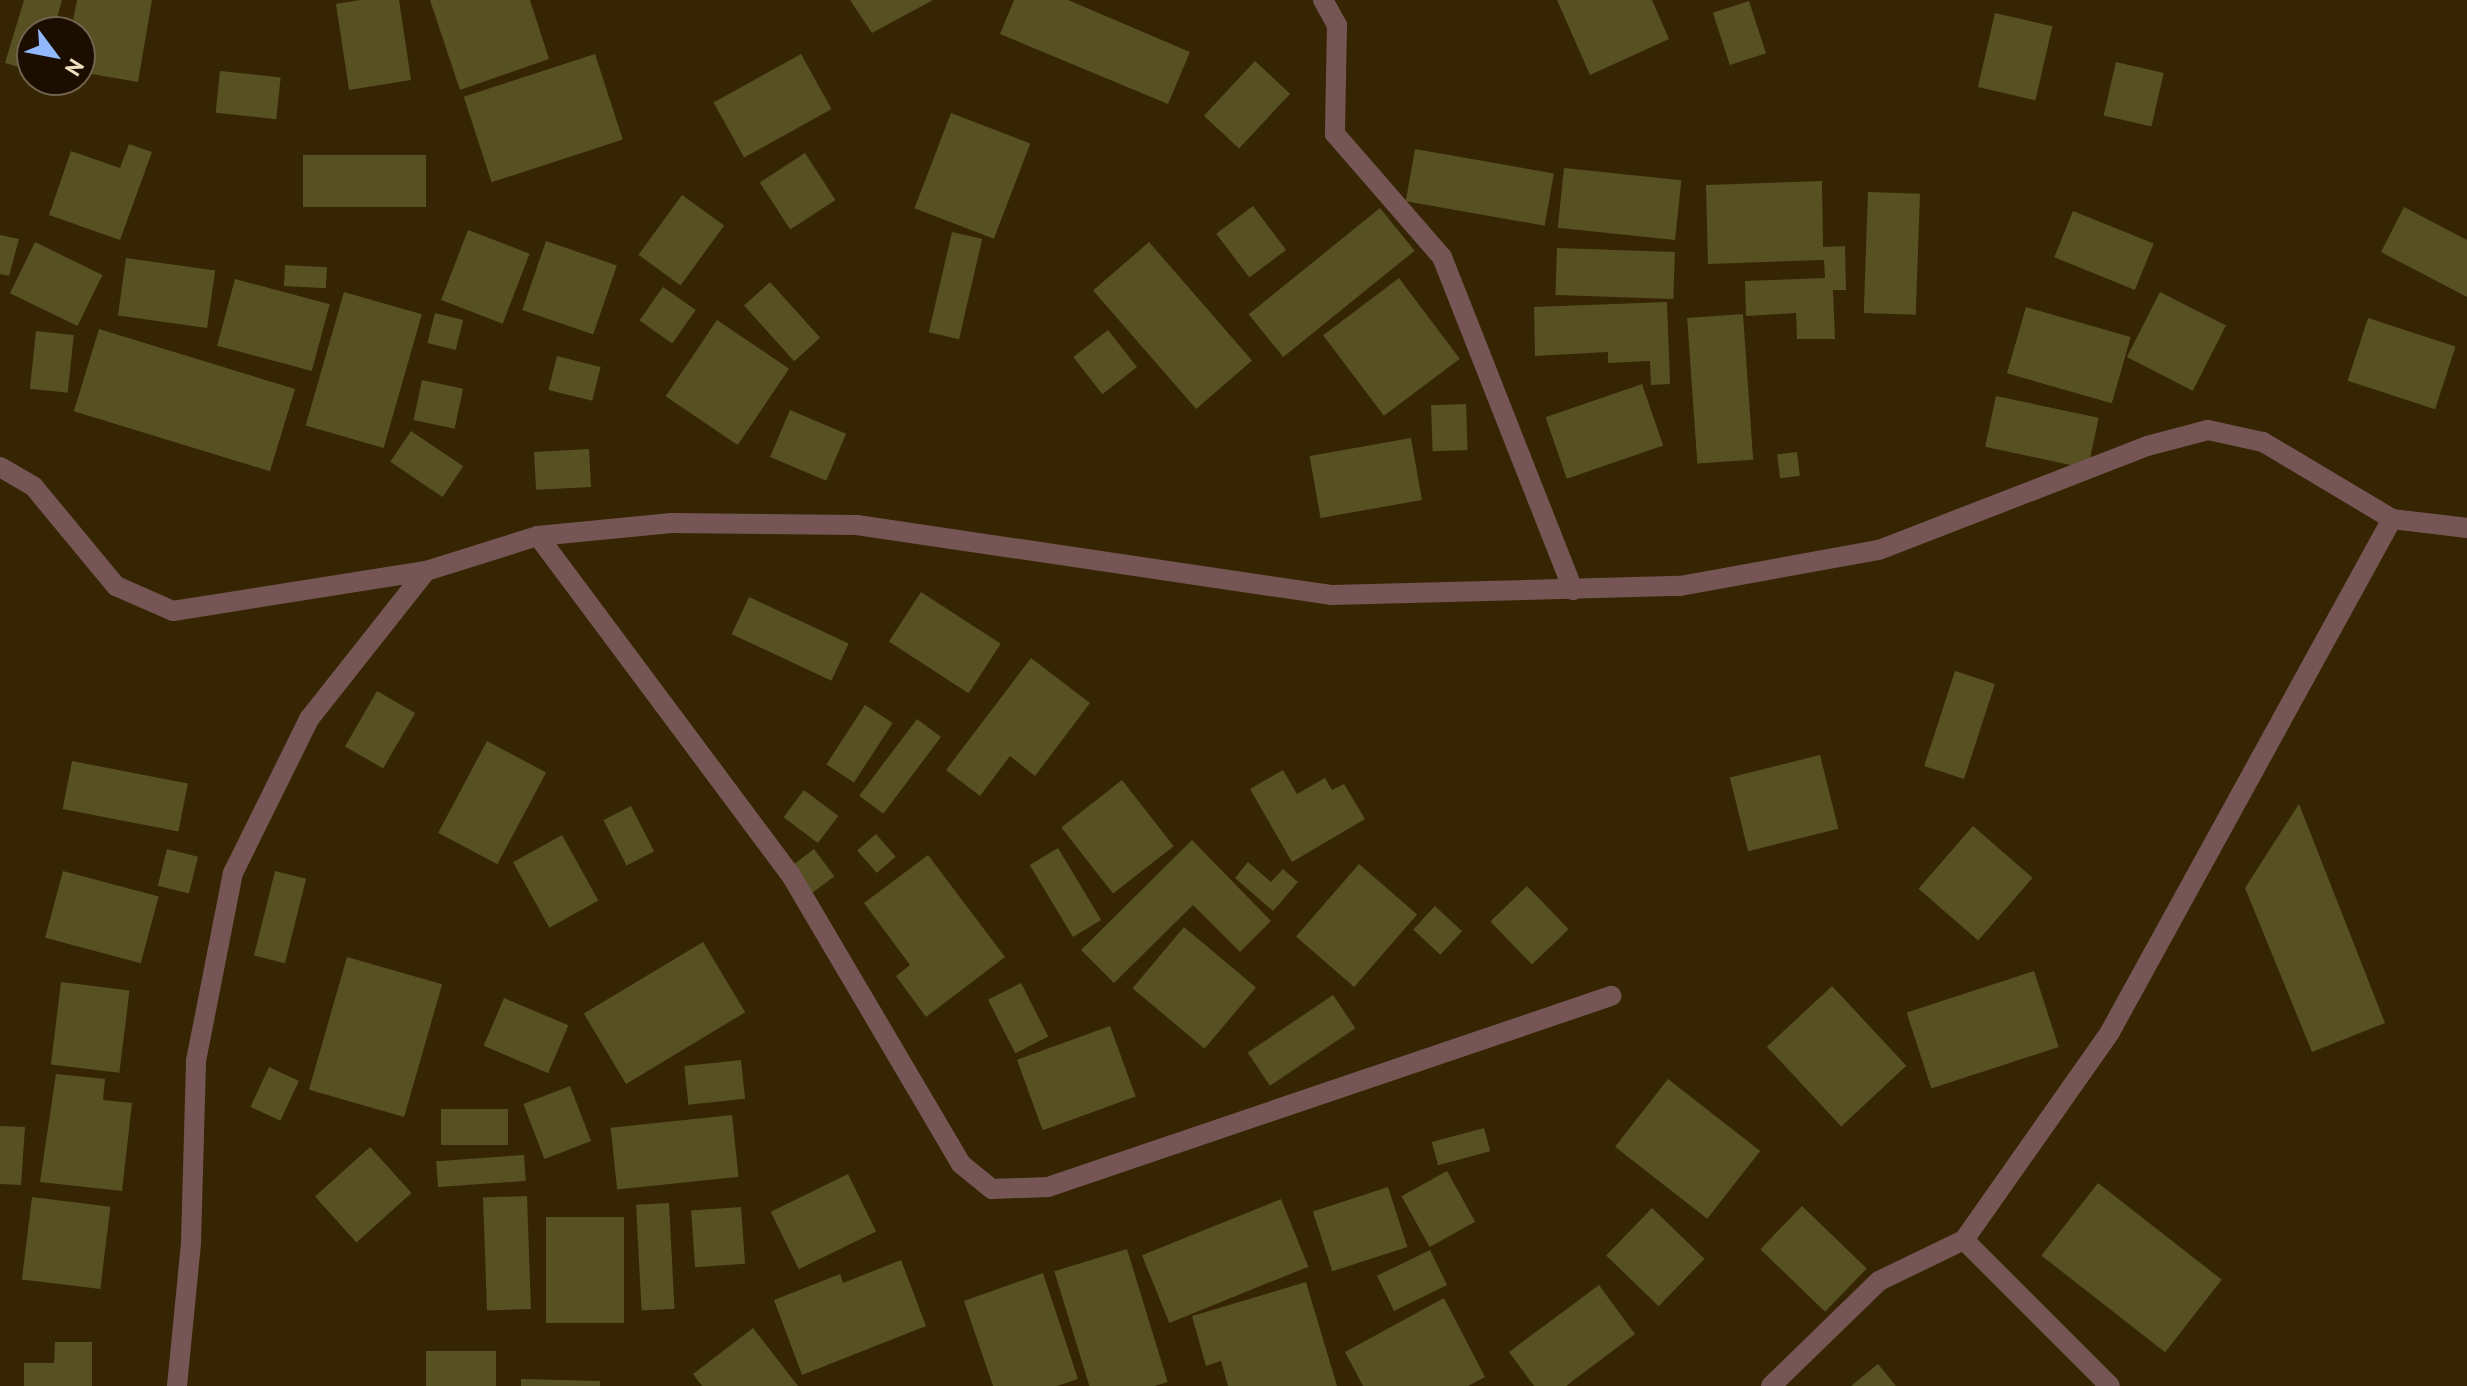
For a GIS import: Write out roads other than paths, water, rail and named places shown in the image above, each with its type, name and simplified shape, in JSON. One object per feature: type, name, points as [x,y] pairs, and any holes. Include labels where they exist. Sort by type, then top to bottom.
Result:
[{"type":"street","points":[[1323,0],[1337,25],[1335,134],[1442,257],[1573,590]]},
{"type":"street","points":[[0,467],[34,487],[116,586],[173,611],[426,571],[538,536],[671,523],[857,525],[1331,595],[1680,586],[1879,550],[2147,446],[2208,430],[2263,442],[2392,519],[2467,528]]},
{"type":"street","points":[[1771,1386],[1789,1362],[1879,1281],[1964,1240],[2110,1032],[2392,519]]},
{"type":"street","points":[[538,536],[792,877],[961,1164],[992,1189],[1048,1187],[1611,996]]},
{"type":"street","points":[[177,1386],[191,1242],[196,1061],[233,873],[309,719],[426,571]]},
{"type":"street","points":[[1964,1240],[2110,1386]]}]
